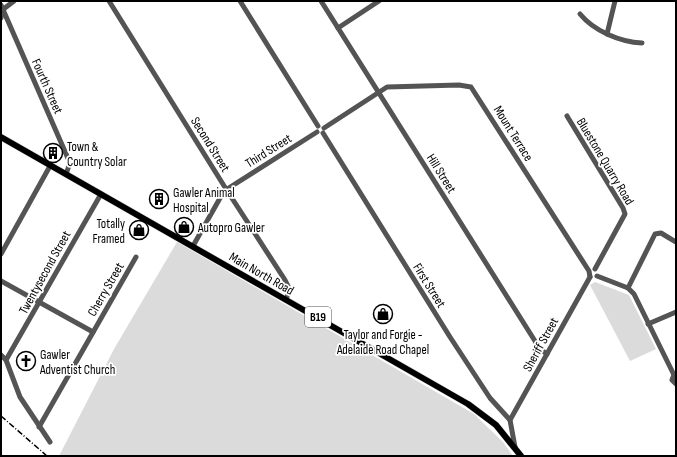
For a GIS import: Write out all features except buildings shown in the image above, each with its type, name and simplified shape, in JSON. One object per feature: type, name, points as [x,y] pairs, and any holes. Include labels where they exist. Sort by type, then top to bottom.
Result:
[{"type":"main road","name":"Main North Road","points":[[1,137],[468,404],[496,424],[521,456]]},
{"type":"street","points":[[1,18],[2,9],[14,1]]},
{"type":"street","name":"Second Street","points":[[109,1],[226,189],[289,285],[290,290],[286,299]]},
{"type":"street","points":[[240,1],[321,131]]},
{"type":"street","name":"Hill Street","points":[[321,1],[540,349],[547,354]]},
{"type":"street","points":[[338,28],[379,1]]},
{"type":"street","points":[[607,34],[615,1]]},
{"type":"street","name":"Fourth Street","points":[[2,9],[70,163],[66,174]]},
{"type":"street","points":[[580,14],[586,21],[607,34],[642,43]]},
{"type":"street","name":"Mount Terrace","points":[[378,92],[387,87],[459,85],[471,87],[588,271]]},
{"type":"street","name":"Third Street","points":[[192,246],[226,189],[321,131],[378,92]]},
{"type":"street","name":"Bluestone Quarry Road","points":[[567,116],[623,208],[624,217],[595,269]]},
{"type":"street","name":"First Street","points":[[321,131],[450,337],[490,398],[510,420]]},
{"type":"street","points":[[1,254],[50,166]]},
{"type":"street","name":"Twentysecond Street","points":[[6,360],[101,194]]},
{"type":"street","points":[[628,288],[654,234],[661,233],[676,242]]},
{"type":"street","name":"Cherry Street","points":[[39,427],[136,257]]},
{"type":"street","points":[[597,276],[598,272],[595,269],[588,271],[590,278],[597,276],[628,288],[634,294],[675,375],[672,380],[676,384]]},
{"type":"street","name":"Sheriff Street","points":[[510,420],[590,278]]},
{"type":"street","points":[[1,281],[93,332]]},
{"type":"street","points":[[648,324],[676,312]]},
{"type":"street","points":[[1,355],[6,360],[20,397],[50,442]]},
{"type":"street","points":[[510,420],[515,447]]},
{"type":"shaded area","points":[[177,242],[474,414],[503,442],[513,456],[59,456],[114,349]]},
{"type":"shaded area","points":[[595,282],[629,295],[656,349],[630,361],[590,285]]},
{"type":"railway","points":[[1,416],[47,456]]},
{"type":"place","name":"Town & Country Solar","points":[[53,153]]},
{"type":"place","name":"Gawler Animal Hospital","points":[[159,199]]},
{"type":"place","name":"Autopro Gawler","points":[[184,227]]},
{"type":"place","name":"Totally Framed","points":[[139,230]]},
{"type":"place","name":"Taylor and Forgie - Adelaide Road Chapel","points":[[383,314]]},
{"type":"place","name":"Gawler Adventist Church","points":[[26,361]]}]
